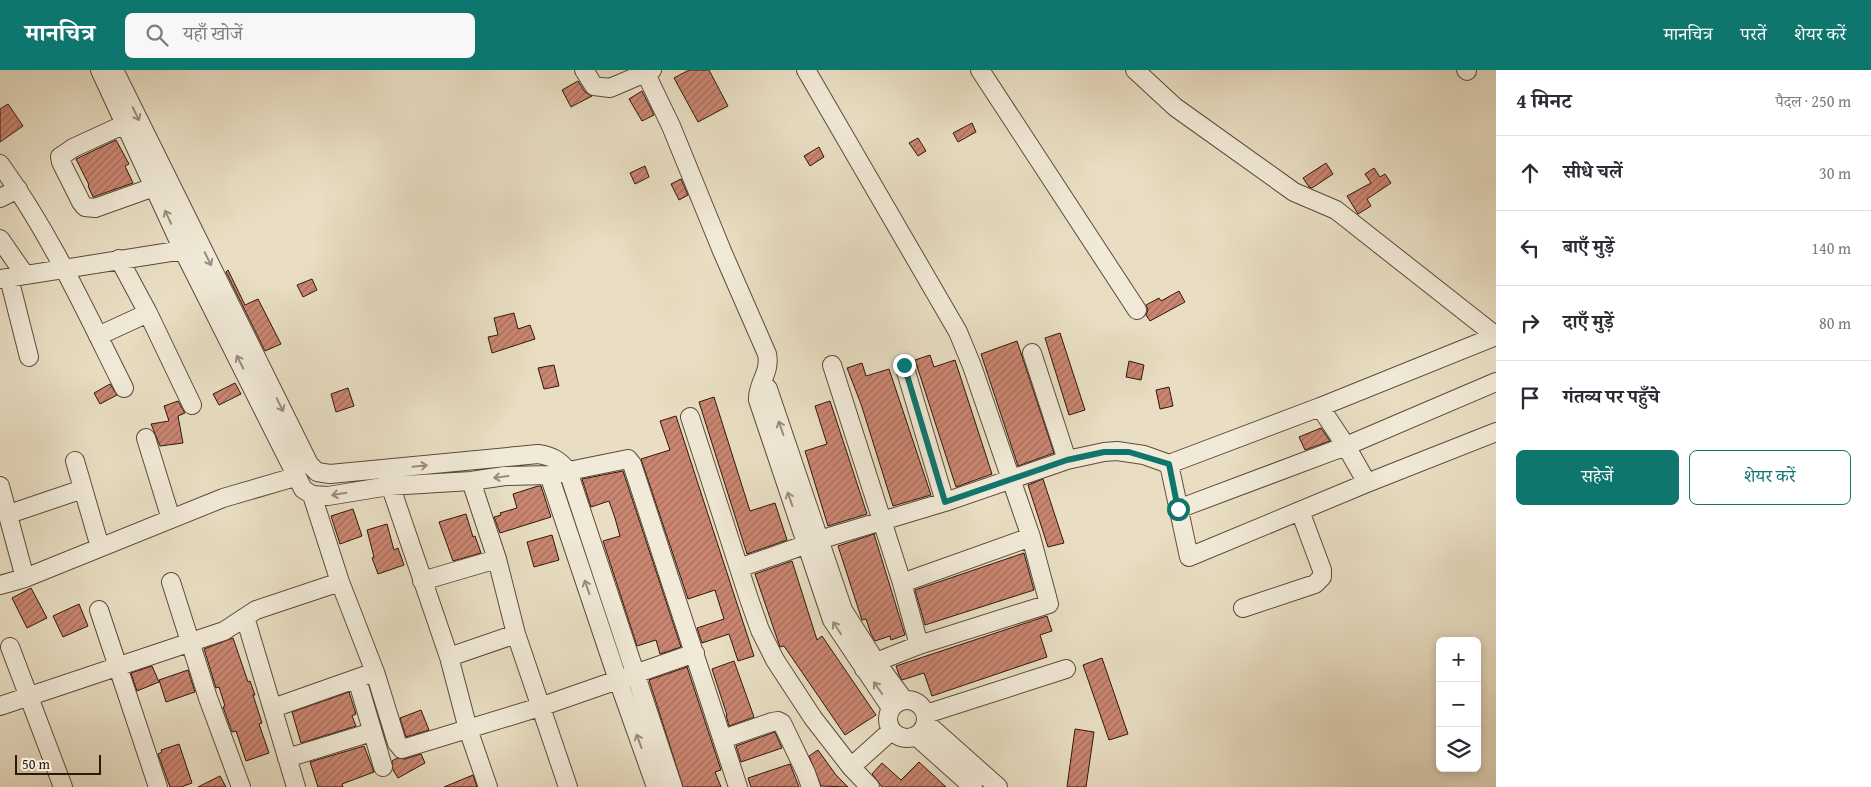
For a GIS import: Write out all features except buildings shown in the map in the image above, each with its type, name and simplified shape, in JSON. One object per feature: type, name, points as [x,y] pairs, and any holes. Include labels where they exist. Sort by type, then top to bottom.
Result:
[{"type":"street","points":[[100,70],[183,250],[258,397],[295,477],[303,489],[312,495],[328,496],[387,478],[538,454],[551,456],[568,471],[673,787]]},
{"type":"street","points":[[114,70],[309,464],[317,472],[387,478],[471,481],[505,476],[549,476],[628,459],[632,464],[738,787]]},
{"type":"street","points":[[584,70],[594,86],[610,88],[649,72],[722,251],[767,354],[769,364],[758,392],[761,411],[813,543],[832,620],[898,704]]},
{"type":"street","points":[[806,70],[958,332],[1031,537],[1049,604],[919,645],[870,666]]},
{"type":"street","points":[[980,70],[1137,310]]},
{"type":"street","points":[[739,568],[945,502],[1067,460],[1117,451],[1144,455],[1169,464],[1320,407],[1496,336],[1336,210],[1294,192],[1175,107],[1135,70]]},
{"type":"street","points":[[125,124],[68,150],[60,157],[61,162],[81,202],[88,208],[95,208],[154,187]]},
{"type":"street","points":[[0,164],[18,189],[64,269],[124,388]]},
{"type":"street","points":[[0,198],[18,189]]},
{"type":"street","points":[[0,239],[11,277],[29,356]]},
{"type":"street","points":[[11,277],[183,250]]},
{"type":"street","points":[[118,259],[148,313],[192,405]]},
{"type":"street","points":[[98,336],[148,313]]},
{"type":"street","points":[[1032,353],[1067,460]]},
{"type":"street","points":[[832,365],[902,583],[919,645]]},
{"type":"street","points":[[904,365],[945,502]]},
{"type":"street","points":[[1178,509],[1346,446],[1496,382]]},
{"type":"street","points":[[1320,407],[1346,446],[1367,483]]},
{"type":"street","points":[[690,417],[760,630],[775,660],[813,718],[851,767],[870,787]]},
{"type":"street","points":[[1169,464],[1189,558],[1367,483],[1496,432]]},
{"type":"street","points":[[146,438],[170,519]]},
{"type":"street","points":[[75,461],[100,547]]},
{"type":"street","points":[[549,476],[656,787]]},
{"type":"street","points":[[0,586],[25,578],[223,498],[295,477]]},
{"type":"street","points":[[387,478],[449,657],[468,729],[488,787]]},
{"type":"street","points":[[471,481],[497,559],[516,634],[568,787]]},
{"type":"street","points":[[0,486],[25,578]]},
{"type":"street","points":[[9,514],[83,490]]},
{"type":"street","points":[[312,495],[340,582],[375,672],[397,743],[402,749],[540,706],[694,653]]},
{"type":"street","points":[[1243,608],[1315,584],[1322,577],[1322,570],[1300,511]]},
{"type":"street","points":[[902,583],[1031,537]]},
{"type":"street","points":[[422,581],[497,559]]},
{"type":"street","points":[[171,582],[208,698],[241,787]]},
{"type":"street","points":[[0,706],[224,631],[256,610],[340,582]]},
{"type":"street","points":[[99,610],[158,787]]},
{"type":"street","points":[[245,617],[296,787]]},
{"type":"street","points":[[449,657],[516,634]]},
{"type":"street","points":[[10,647],[63,787]]},
{"type":"street","points":[[973,787],[923,724],[923,708],[912,700],[898,704],[888,719],[891,731],[898,737],[907,739],[923,724],[1066,669]]},
{"type":"street","points":[[272,708],[375,672]]},
{"type":"street","points":[[357,679],[383,767]]},
{"type":"street","points":[[722,739],[772,722],[778,721],[782,723],[806,773],[810,787]]},
{"type":"street","points":[[923,724],[998,787]]},
{"type":"street","points":[[851,767],[891,731]]},
{"type":"street","points":[[288,758],[372,732]]},
{"type":"route","points":[[904,365],[945,502],[1067,460],[1117,451],[1144,455],[1169,464],[1178,509]]}]
